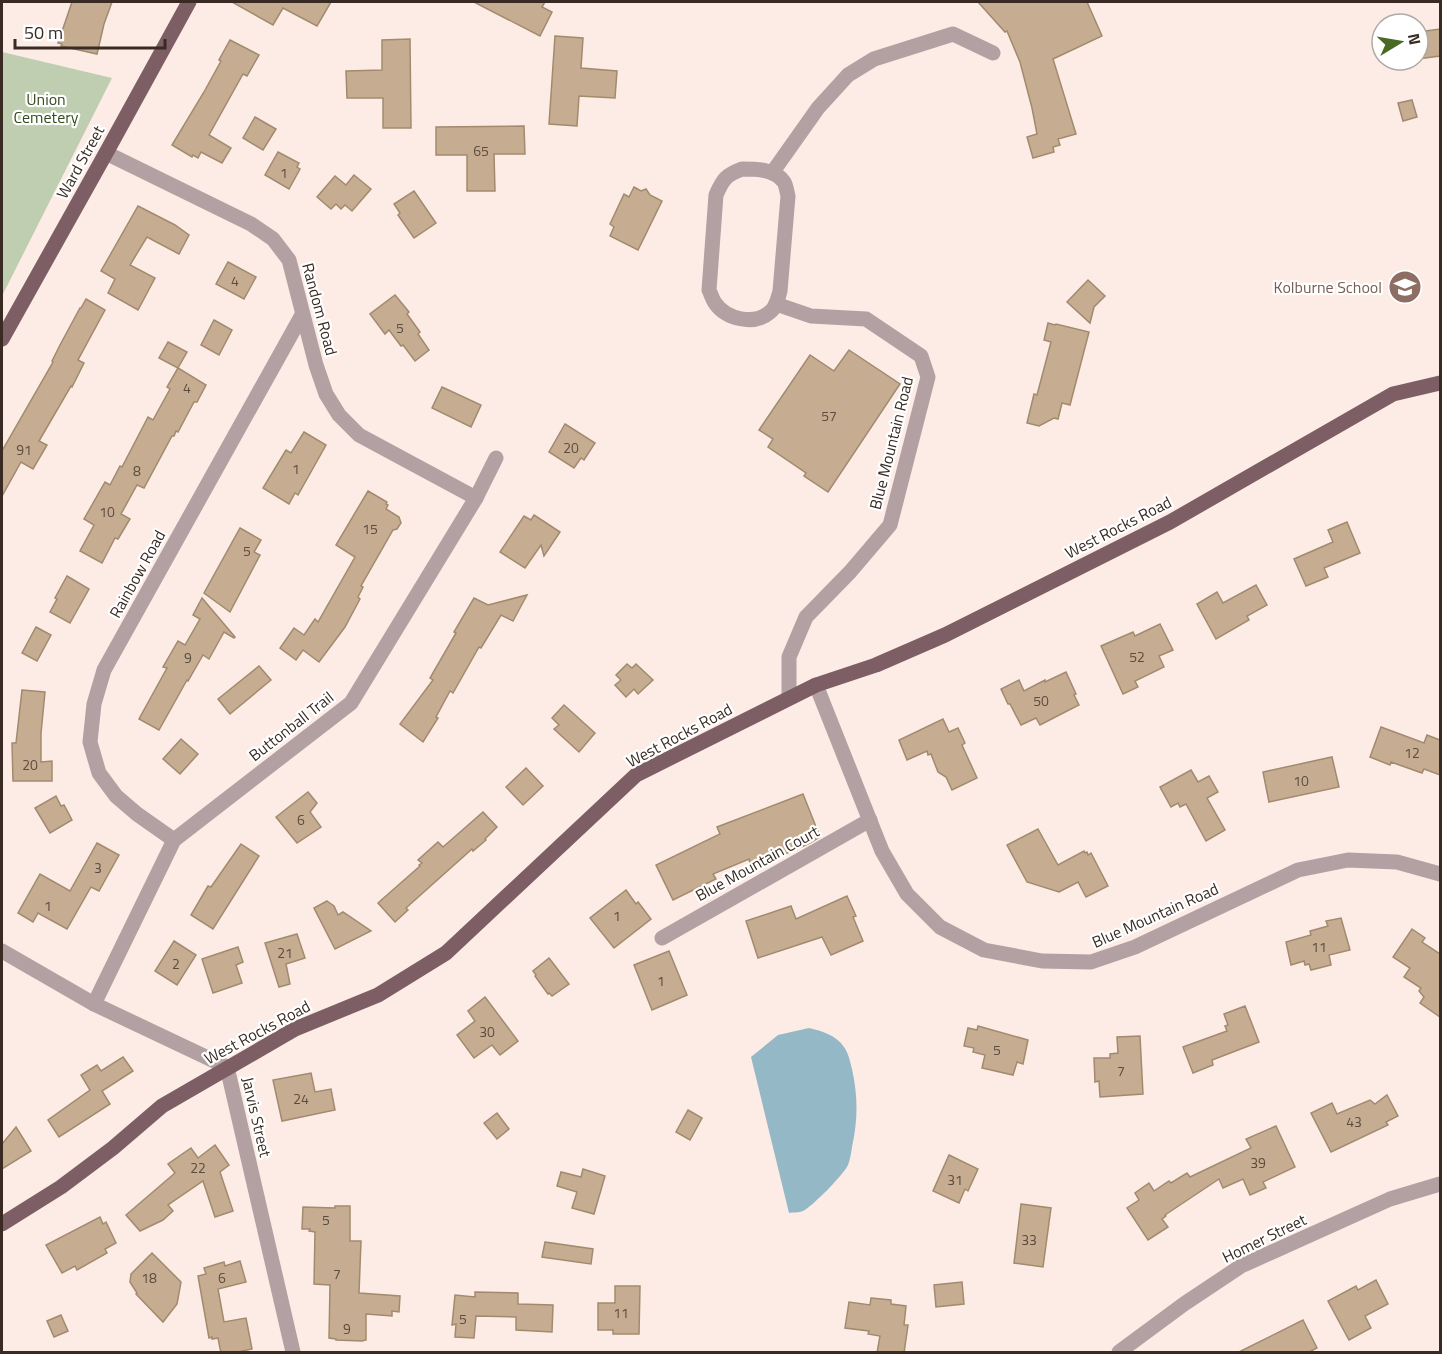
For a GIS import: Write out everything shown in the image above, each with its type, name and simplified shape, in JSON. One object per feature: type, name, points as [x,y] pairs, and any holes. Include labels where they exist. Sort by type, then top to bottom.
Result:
[{"type":"main road","name":"Ward Street","points":[[2,339],[189,2]]},
{"type":"main road","name":"West Rocks Road","points":[[2,1224],[70,1181],[162,1106],[295,1029],[378,995],[446,953],[636,776],[816,685],[876,665],[945,635],[1170,522],[1394,394],[1440,383]]},
{"type":"street","points":[[772,173],[818,108],[848,75],[874,59],[953,34],[993,52]]},
{"type":"street","name":"Random Road","points":[[106,153],[251,224],[273,239],[289,260],[316,365],[326,394],[339,415],[359,435],[476,498]]},
{"type":"street","points":[[742,169],[758,169],[772,173],[784,182],[788,196],[780,291],[776,304],[770,312],[756,319],[741,320],[727,314],[715,304],[709,290],[716,195],[722,181],[730,174],[742,169]]},
{"type":"street","name":"Blue Mountain Road","points":[[776,304],[811,316],[866,319],[921,356],[928,377],[890,525],[850,572],[806,617],[789,657],[789,698]]},
{"type":"street","name":"Rainbow Road","points":[[174,840],[116,796],[99,773],[90,742],[94,704],[104,670],[302,315]]},
{"type":"street","name":"Buttonball Trail","points":[[94,1004],[174,840],[351,703],[476,498],[496,458]]},
{"type":"street","name":"Blue Mountain Road","points":[[816,685],[882,851],[907,894],[940,927],[984,950],[1042,961],[1091,963],[1135,947],[1298,870],[1348,860],[1397,862],[1440,874]]},
{"type":"street","name":"Blue Mountain Court","points":[[662,938],[870,820]]},
{"type":"street","name":"Jarvis Street","points":[[2,951],[94,1004],[227,1067],[293,1353]]},
{"type":"street","name":"Homer Street","points":[[1119,1353],[1184,1304],[1241,1266],[1390,1199],[1440,1184]]},
{"type":"green space","name":"Union Cemetery","points":[[2,52],[112,78],[2,296]]},
{"type":"water","points":[[809,1028],[833,1037],[847,1052],[855,1089],[855,1127],[850,1159],[845,1169],[807,1208],[801,1212],[789,1213],[751,1057],[778,1035]]},
{"type":"building","points":[[72,2],[112,2],[97,54],[61,46],[62,44],[58,43]]},
{"type":"building","points":[[232,2],[331,2],[317,26],[283,8],[273,25]]},
{"type":"building","points":[[474,2],[545,2],[542,7],[552,12],[540,36]]},
{"type":"building","points":[[978,2],[1087,2],[1102,36],[1053,59],[1076,134],[1058,139],[1060,145],[1053,147],[1054,152],[1033,158],[1027,137],[1037,134],[1020,62],[1007,31],[1005,32]]},
{"type":"building","points":[[1440,29],[1440,56],[1430,57],[1430,30]]},
{"type":"building","points":[[555,36],[583,38],[581,68],[617,71],[615,98],[579,96],[577,126],[549,124]]},
{"type":"building","points":[[410,39],[411,128],[383,128],[383,98],[347,98],[346,71],[382,70],[382,40]]},
{"type":"building","points":[[230,40],[259,55],[247,76],[243,74],[209,135],[231,148],[222,163],[201,152],[198,158],[193,155],[192,157],[172,145],[204,92]]},
{"type":"building","points":[[1412,100],[1417,117],[1403,121],[1398,103]]},
{"type":"building","points":[[255,117],[276,129],[263,150],[243,138]]},
{"type":"building","points":[[524,126],[525,154],[494,154],[495,191],[467,191],[467,155],[436,155],[436,127]]},
{"type":"building","points":[[278,152],[299,163],[297,167],[300,169],[289,189],[265,175]]},
{"type":"building","points":[[354,175],[371,189],[352,211],[345,205],[341,209],[336,204],[331,209],[317,197],[335,176],[346,185]]},
{"type":"building","points":[[634,187],[641,191],[646,189],[650,195],[662,201],[638,250],[610,236],[614,227],[610,224],[624,194],[629,197]]},
{"type":"building","points":[[414,191],[436,223],[414,238],[398,215],[400,213],[394,204]]},
{"type":"building","points":[[138,206],[189,235],[179,254],[147,237],[130,265],[155,278],[138,310],[108,293],[115,279],[101,271]]},
{"type":"building","points":[[228,262],[256,277],[244,299],[216,284]]},
{"type":"building","points":[[1088,280],[1105,296],[1094,307],[1090,323],[1067,302]]},
{"type":"building","points":[[395,295],[409,312],[407,314],[429,350],[415,361],[389,330],[385,334],[370,314]]},
{"type":"building","points":[[86,299],[105,310],[78,360],[84,363],[39,441],[47,445],[33,469],[21,462],[2,496],[2,451]]},
{"type":"building","points":[[214,320],[232,330],[219,355],[201,345]]},
{"type":"building","points":[[1048,323],[1089,332],[1070,405],[1062,403],[1058,419],[1054,418],[1039,426],[1027,423],[1051,342],[1044,340]]},
{"type":"building","points":[[168,342],[187,352],[178,368],[159,358]]},
{"type":"building","points":[[849,350],[900,384],[828,492],[804,476],[806,473],[768,447],[773,439],[759,430],[810,355],[834,371]]},
{"type":"building","points":[[178,368],[206,385],[178,432],[176,431],[172,436],[144,488],[137,485],[121,514],[130,519],[118,539],[115,538],[102,563],[80,551],[94,525],[84,519],[105,482],[110,485],[120,466],[122,467],[148,417],[153,420],[170,389],[167,387]]},
{"type":"building","points":[[442,387],[481,405],[471,427],[432,408]]},
{"type":"building","points":[[565,424],[595,443],[584,460],[581,458],[574,468],[549,452]]},
{"type":"building","points":[[304,432],[326,445],[298,495],[295,493],[289,504],[263,488],[286,450],[291,453]]},
{"type":"building","points":[[368,491],[387,502],[386,509],[399,517],[401,523],[397,529],[393,530],[361,586],[363,587],[358,597],[360,599],[345,627],[319,662],[303,650],[296,660],[280,648],[294,628],[304,635],[315,619],[318,622],[355,557],[336,545]]},
{"type":"building","points":[[534,515],[560,532],[544,556],[541,545],[525,568],[500,552],[524,516],[531,520]]},
{"type":"building","points":[[1347,522],[1360,553],[1324,568],[1328,577],[1306,586],[1294,559],[1333,542],[1328,530]]},
{"type":"building","points":[[240,528],[261,540],[254,552],[260,555],[230,612],[204,593]]},
{"type":"building","points":[[67,576],[89,589],[70,623],[50,612]]},
{"type":"building","points":[[1256,585],[1267,605],[1247,616],[1249,620],[1216,639],[1197,604],[1217,592],[1223,603]]},
{"type":"building","points":[[527,595],[513,621],[501,615],[481,648],[479,647],[453,693],[450,691],[436,717],[438,718],[423,742],[400,724],[433,680],[430,678],[474,598],[488,605]]},
{"type":"building","points":[[202,598],[235,637],[224,632],[209,659],[203,655],[159,730],[139,719],[167,668],[163,667],[178,641],[185,645],[200,619],[193,615]]},
{"type":"building","points":[[1160,624],[1173,650],[1159,656],[1164,667],[1135,681],[1138,687],[1123,694],[1101,646],[1133,632],[1135,636]]},
{"type":"building","points":[[36,627],[51,635],[37,661],[22,653]]},
{"type":"building","points":[[627,664],[632,668],[636,664],[653,680],[638,694],[634,689],[626,697],[615,685],[621,680],[616,675]]},
{"type":"building","points":[[259,666],[271,680],[230,714],[218,699]]},
{"type":"building","points":[[1066,672],[1079,705],[1040,725],[1036,718],[1021,725],[1001,689],[1019,680],[1024,691]]},
{"type":"building","points":[[22,690],[45,692],[41,762],[52,761],[52,781],[13,781],[12,743],[16,743]]},
{"type":"building","points":[[564,705],[595,733],[579,752],[554,729],[559,725],[552,718]]},
{"type":"building","points":[[943,719],[949,732],[958,728],[965,743],[962,745],[977,778],[952,790],[946,777],[938,772],[931,754],[928,755],[927,751],[907,760],[899,740]]},
{"type":"building","points":[[1381,727],[1424,743],[1427,735],[1440,740],[1440,775],[1424,769],[1422,773],[1391,762],[1390,765],[1370,757]]},
{"type":"building","points":[[181,739],[198,754],[180,774],[163,759]]},
{"type":"building","points":[[1332,757],[1339,787],[1269,802],[1263,772]]},
{"type":"building","points":[[526,768],[543,786],[523,805],[506,787]]},
{"type":"building","points":[[1191,770],[1198,782],[1209,776],[1218,792],[1207,798],[1225,830],[1206,841],[1186,804],[1180,807],[1178,803],[1171,807],[1160,787]]},
{"type":"building","points":[[308,792],[317,803],[310,812],[321,827],[297,843],[276,817]]},
{"type":"building","points":[[803,794],[820,837],[785,854],[783,849],[750,863],[749,859],[713,874],[716,879],[673,900],[656,865],[720,834],[717,827]]},
{"type":"building","points":[[56,796],[72,820],[50,833],[35,808]]},
{"type":"building","points":[[483,812],[497,827],[486,840],[473,851],[472,849],[406,908],[408,910],[395,922],[378,903],[420,866],[422,863],[418,860],[438,842],[443,847]]},
{"type":"building","points":[[1038,829],[1058,865],[1084,851],[1088,855],[1091,853],[1108,886],[1086,897],[1078,882],[1059,892],[1027,882],[1007,845]]},
{"type":"building","points":[[97,843],[119,855],[99,891],[91,887],[67,929],[38,913],[33,922],[18,913],[40,874],[70,891]]},
{"type":"building","points":[[241,844],[259,856],[213,929],[191,915],[208,886],[211,887]]},
{"type":"building","points":[[626,890],[651,919],[614,948],[590,918]]},
{"type":"building","points":[[847,896],[863,941],[831,955],[822,937],[758,958],[746,921],[791,906],[796,919]]},
{"type":"building","points":[[327,901],[334,906],[338,915],[343,912],[371,931],[335,949],[314,908]]},
{"type":"building","points":[[1341,918],[1350,950],[1329,955],[1331,965],[1311,970],[1309,964],[1305,965],[1304,961],[1291,965],[1286,942],[1311,935],[1310,931],[1328,926],[1326,921]]},
{"type":"building","points":[[1412,929],[1425,938],[1422,942],[1440,954],[1440,1017],[1420,1003],[1424,997],[1419,991],[1421,988],[1404,977],[1410,968],[1393,957]]},
{"type":"building","points":[[297,934],[305,958],[286,964],[290,984],[279,987],[265,943]]},
{"type":"building","points":[[174,941],[196,955],[177,985],[155,971]]},
{"type":"building","points":[[238,947],[243,962],[236,965],[242,983],[213,993],[202,959]]},
{"type":"building","points":[[669,951],[687,995],[652,1010],[634,965]]},
{"type":"building","points":[[549,958],[569,984],[552,996],[548,994],[533,971]]},
{"type":"building","points":[[485,997],[518,1041],[500,1055],[492,1045],[474,1058],[457,1035],[475,1021],[468,1011]]},
{"type":"building","points":[[1245,1006],[1259,1042],[1212,1060],[1213,1065],[1193,1073],[1183,1047],[1227,1031],[1225,1026],[1228,1025],[1224,1014]]},
{"type":"building","points":[[978,1026],[1028,1040],[1023,1064],[1017,1062],[1013,1075],[982,1068],[985,1055],[973,1052],[974,1048],[964,1046],[968,1028],[977,1030]]},
{"type":"building","points":[[1140,1036],[1143,1094],[1100,1097],[1099,1081],[1095,1082],[1094,1058],[1110,1058],[1110,1054],[1118,1053],[1117,1037]]},
{"type":"building","points":[[123,1057],[133,1071],[102,1091],[110,1104],[59,1137],[48,1120],[90,1090],[81,1075],[97,1065],[101,1071]]},
{"type":"building","points":[[311,1073],[315,1092],[331,1089],[335,1110],[282,1121],[273,1080]]},
{"type":"building","points":[[1387,1095],[1398,1116],[1386,1122],[1388,1125],[1331,1152],[1311,1113],[1332,1103],[1337,1114],[1370,1100],[1375,1104]]},
{"type":"building","points":[[688,1110],[702,1118],[690,1140],[676,1132]]},
{"type":"building","points":[[497,1113],[509,1129],[497,1139],[484,1123]]},
{"type":"building","points":[[1276,1126],[1295,1167],[1263,1182],[1266,1188],[1250,1195],[1243,1179],[1223,1188],[1219,1179],[1165,1215],[1162,1219],[1168,1227],[1148,1240],[1127,1208],[1139,1200],[1135,1193],[1149,1183],[1154,1191],[1187,1173],[1190,1177],[1251,1148],[1246,1139]]},
{"type":"building","points":[[16,1127],[31,1151],[2,1169],[2,1144]]},
{"type":"building","points":[[215,1145],[229,1165],[220,1172],[233,1211],[215,1217],[203,1181],[168,1205],[173,1211],[163,1220],[140,1231],[126,1215],[175,1173],[168,1164],[191,1148],[198,1158]]},
{"type":"building","points":[[949,1155],[978,1169],[968,1191],[965,1189],[959,1203],[933,1191]]},
{"type":"building","points":[[583,1169],[605,1176],[594,1214],[572,1208],[577,1192],[557,1186],[561,1172],[581,1177]]},
{"type":"building","points":[[1021,1204],[1051,1208],[1043,1267],[1014,1263]]},
{"type":"building","points":[[335,1206],[350,1206],[350,1241],[361,1241],[359,1293],[400,1296],[399,1312],[392,1311],[392,1316],[366,1314],[366,1340],[362,1341],[329,1338],[330,1285],[314,1284],[315,1232],[302,1229],[303,1207],[335,1208]]},
{"type":"building","points":[[100,1217],[103,1224],[106,1222],[116,1243],[105,1249],[107,1253],[77,1270],[75,1266],[62,1273],[46,1245]]},
{"type":"building","points":[[545,1242],[593,1249],[591,1264],[542,1257]]},
{"type":"building","points":[[152,1253],[181,1282],[177,1304],[163,1322],[136,1294],[130,1282],[131,1274]]},
{"type":"building","points":[[240,1261],[246,1282],[218,1289],[224,1322],[246,1318],[252,1349],[221,1353],[218,1338],[209,1338],[198,1276],[206,1274],[204,1268],[224,1262],[225,1266]]},
{"type":"building","points":[[1376,1280],[1388,1304],[1365,1316],[1371,1328],[1349,1340],[1328,1301],[1356,1286],[1358,1290]]},
{"type":"building","points":[[962,1282],[964,1304],[936,1307],[934,1285]]},
{"type":"building","points":[[615,1286],[640,1286],[639,1334],[613,1334],[613,1330],[598,1330],[598,1303],[615,1303]]},
{"type":"building","points":[[475,1292],[518,1293],[518,1304],[553,1305],[552,1332],[516,1330],[516,1317],[476,1316],[474,1338],[455,1337],[456,1324],[452,1325],[455,1295],[475,1297]]},
{"type":"building","points":[[871,1298],[891,1300],[891,1304],[906,1306],[904,1325],[908,1325],[904,1353],[877,1353],[880,1336],[868,1334],[869,1331],[845,1328],[849,1302],[870,1305]]},
{"type":"building","points":[[61,1315],[68,1331],[54,1337],[47,1321]]},
{"type":"building","points":[[1303,1320],[1317,1348],[1307,1353],[1237,1353]]},
{"type":"place","name":"Kolburne School","points":[[1405,287]]}]
